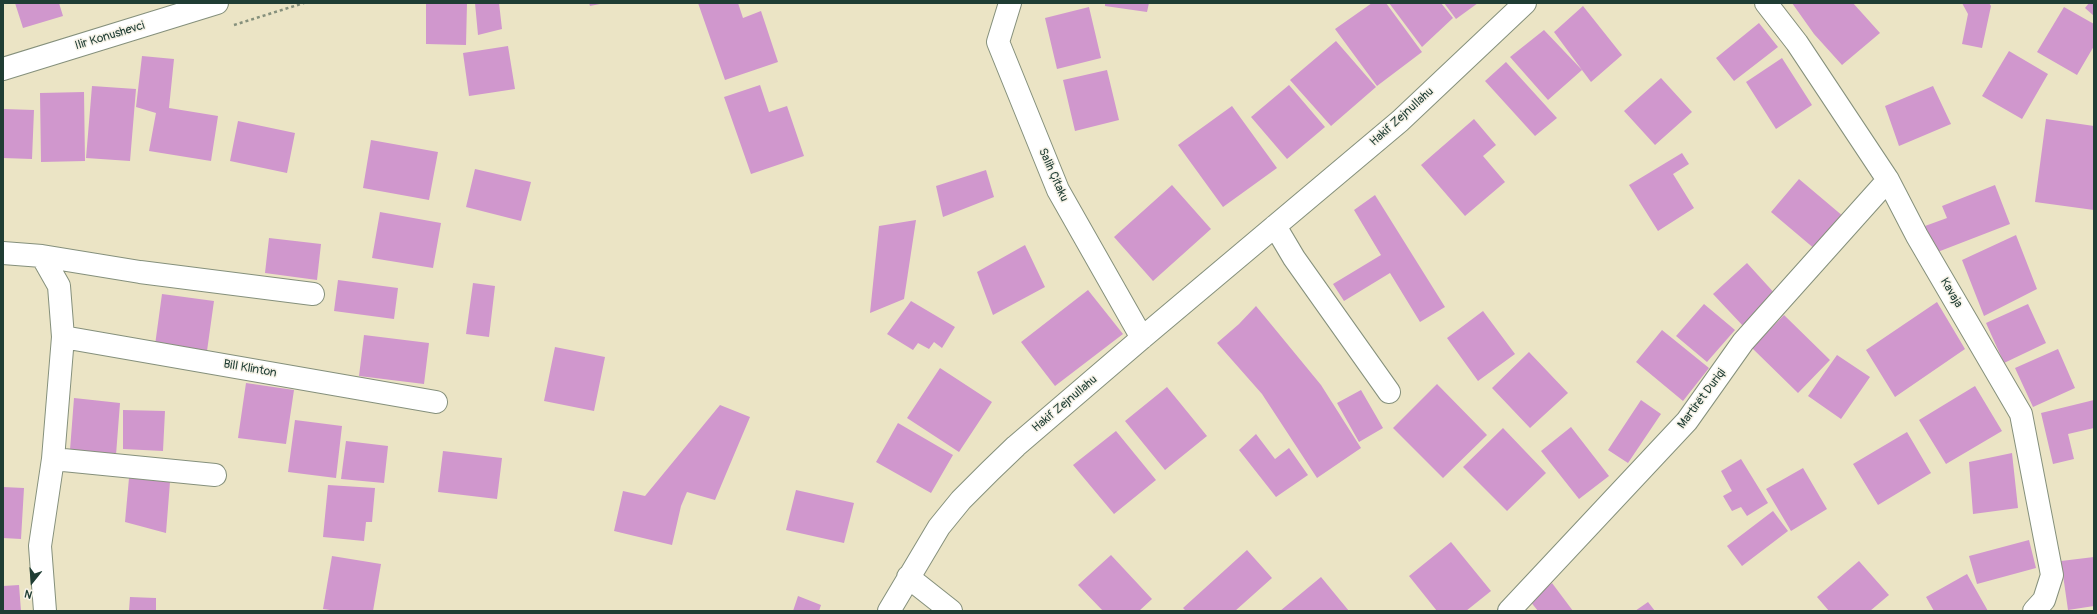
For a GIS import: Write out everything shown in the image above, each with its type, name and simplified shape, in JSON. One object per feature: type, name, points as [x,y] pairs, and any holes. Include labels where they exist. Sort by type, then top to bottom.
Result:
[{"type":"street","name":"Ilir Konushevci","points":[[3,69],[218,3]]},
{"type":"street","name":"Salih Çitaku","points":[[1010,3],[998,42],[1058,190],[1142,338]]},
{"type":"street","name":"Hakif Zejnullahu","points":[[889,611],[939,527],[961,500],[1016,446],[1400,121],[1526,3]]},
{"type":"street","name":"Kavaja","points":[[1766,3],[1797,43],[1888,180],[1917,236],[2021,414],[2052,576],[2044,600],[2034,611]]},
{"type":"street","name":"Martirët Duriqi","points":[[1509,611],[1687,421],[1743,342],[1888,180]]},
{"type":"street","points":[[1275,226],[1294,258],[1389,392]]},
{"type":"street","points":[[3,253],[42,256],[140,272],[313,294]]},
{"type":"street","points":[[42,256],[59,286],[63,337],[53,459],[40,546],[45,611]]},
{"type":"street","name":"Bill Klinton","points":[[63,337],[436,402]]},
{"type":"street","points":[[53,459],[215,475]]},
{"type":"street","points":[[908,577],[950,611]]},
{"type":"building","points":[[15,3],[59,3],[63,16],[23,28]]},
{"type":"building","points":[[426,3],[467,3],[466,45],[426,44]]},
{"type":"building","points":[[475,3],[499,3],[502,29],[478,35]]},
{"type":"building","points":[[589,3],[600,3],[600,4],[590,6]]},
{"type":"building","points":[[698,3],[738,3],[743,18],[761,11],[778,62],[725,80]]},
{"type":"building","points":[[1105,3],[1149,3],[1147,12],[1105,6]]},
{"type":"building","points":[[1372,3],[1386,3],[1422,52],[1377,86],[1335,29]]},
{"type":"building","points":[[1389,3],[1441,3],[1453,18],[1422,47]]},
{"type":"building","points":[[1444,3],[1478,3],[1456,19]]},
{"type":"building","points":[[1792,3],[1853,3],[1880,33],[1842,65],[1814,34]]},
{"type":"building","points":[[1962,3],[1989,3],[1991,6],[1982,48],[1962,44],[1968,14]]},
{"type":"building","points":[[2089,3],[2094,3],[2094,16],[2085,8]]},
{"type":"building","points":[[1583,6],[1622,55],[1591,82],[1554,32]]},
{"type":"building","points":[[1089,7],[1101,58],[1057,69],[1045,18]]},
{"type":"building","points":[[2064,7],[2094,24],[2094,46],[2077,75],[2037,52]]},
{"type":"building","points":[[1759,23],[1778,47],[1734,81],[1716,58]]},
{"type":"building","points":[[1544,30],[1582,70],[1548,100],[1510,57]]},
{"type":"building","points":[[1336,41],[1376,87],[1331,126],[1290,80]]},
{"type":"building","points":[[508,46],[515,89],[469,96],[463,53]]},
{"type":"building","points":[[2009,51],[2048,74],[2022,119],[1982,96]]},
{"type":"building","points":[[142,56],[174,59],[169,108],[218,116],[211,161],[149,151],[156,113],[136,107]]},
{"type":"building","points":[[1782,58],[1812,105],[1776,129],[1746,82]]},
{"type":"building","points":[[1506,62],[1557,118],[1535,136],[1485,81]]},
{"type":"building","points":[[1107,70],[1119,120],[1075,131],[1063,80]]},
{"type":"building","points":[[1661,78],[1692,112],[1655,145],[1624,111]]},
{"type":"building","points":[[760,85],[769,112],[787,106],[804,156],[751,174],[724,97]]},
{"type":"building","points":[[1289,85],[1325,127],[1287,159],[1251,117]]},
{"type":"building","points":[[92,86],[136,89],[130,161],[86,158]]},
{"type":"building","points":[[1933,86],[1951,124],[1899,146],[1885,106]]},
{"type":"building","points":[[84,92],[85,161],[41,162],[40,93]]},
{"type":"building","points":[[1232,106],[1277,168],[1223,207],[1178,145]]},
{"type":"building","points":[[3,109],[34,110],[32,159],[3,158]]},
{"type":"building","points":[[1474,119],[1496,145],[1483,156],[1505,182],[1465,216],[1421,165]]},
{"type":"building","points":[[2046,119],[2094,126],[2094,210],[2035,202]]},
{"type":"building","points":[[238,121],[295,133],[287,173],[230,161]]},
{"type":"building","points":[[371,140],[438,152],[429,200],[363,188]]},
{"type":"building","points":[[1682,153],[1689,164],[1673,174],[1694,208],[1658,231],[1629,185]]},
{"type":"building","points":[[475,169],[531,182],[521,221],[466,207]]},
{"type":"building","points":[[986,170],[994,197],[943,217],[936,186]]},
{"type":"building","points":[[1799,179],[1844,217],[1816,250],[1771,212]]},
{"type":"building","points":[[1172,185],[1211,229],[1153,281],[1114,237]]},
{"type":"building","points":[[1995,185],[2010,224],[1935,253],[1925,226],[1947,218],[1942,206]]},
{"type":"building","points":[[1375,195],[1445,307],[1420,322],[1390,273],[1344,301],[1333,284],[1381,255],[1354,210]]},
{"type":"building","points":[[380,212],[441,223],[433,268],[372,258]]},
{"type":"building","points":[[916,220],[904,299],[870,313],[879,226]]},
{"type":"building","points":[[2016,235],[2037,289],[1984,316],[1962,260]]},
{"type":"building","points":[[269,238],[321,244],[317,280],[265,273]]},
{"type":"building","points":[[1025,245],[1045,287],[993,315],[977,272]]},
{"type":"building","points":[[1747,263],[1777,296],[1744,327],[1713,294]]},
{"type":"building","points":[[338,280],[398,288],[394,319],[334,311]]},
{"type":"building","points":[[473,283],[495,286],[489,337],[466,334]]},
{"type":"building","points":[[1088,290],[1123,334],[1055,386],[1021,342]]},
{"type":"building","points":[[162,294],[214,301],[207,351],[155,345]]},
{"type":"building","points":[[911,301],[955,327],[942,348],[934,342],[929,349],[918,343],[913,350],[887,334]]},
{"type":"building","points":[[1937,302],[1965,349],[1895,397],[1866,350]]},
{"type":"building","points":[[1704,304],[1735,330],[1707,362],[1676,336]]},
{"type":"building","points":[[2028,304],[2046,343],[2004,363],[1986,323]]},
{"type":"building","points":[[1256,306],[1321,385],[1361,448],[1317,478],[1262,394],[1217,343],[1239,324]]},
{"type":"building","points":[[1483,311],[1515,354],[1478,381],[1447,338]]},
{"type":"building","points":[[1784,315],[1830,360],[1798,393],[1752,348]]},
{"type":"building","points":[[1662,330],[1709,368],[1683,401],[1636,362]]},
{"type":"building","points":[[364,335],[429,343],[424,384],[359,376]]},
{"type":"building","points":[[555,347],[605,357],[594,411],[544,401]]},
{"type":"building","points":[[2058,349],[2075,388],[2033,407],[2015,368]]},
{"type":"building","points":[[1529,352],[1568,393],[1530,428],[1492,388]]},
{"type":"building","points":[[1837,355],[1870,377],[1841,419],[1808,396]]},
{"type":"building","points":[[940,368],[992,402],[959,452],[907,418]]},
{"type":"building","points":[[246,383],[294,390],[286,444],[238,438]]},
{"type":"building","points":[[1437,384],[1487,435],[1443,478],[1393,428]]},
{"type":"building","points":[[1975,386],[2002,431],[1946,464],[1919,420]]},
{"type":"building","points":[[1167,387],[1207,436],[1165,470],[1125,421]]},
{"type":"building","points":[[1361,390],[1383,428],[1359,442],[1337,403]]},
{"type":"building","points":[[74,398],[120,403],[116,455],[70,450]]},
{"type":"building","points":[[1641,400],[1661,414],[1628,463],[1608,450]]},
{"type":"building","points":[[2094,400],[2094,428],[2068,434],[2074,459],[2053,464],[2041,413]]},
{"type":"building","points":[[720,405],[750,417],[715,500],[687,492],[681,506],[672,545],[614,531],[623,491],[645,496]]},
{"type":"building","points":[[123,410],[165,411],[163,451],[123,449]]},
{"type":"building","points":[[295,420],[342,426],[336,478],[288,472]]},
{"type":"building","points":[[898,423],[953,455],[931,493],[876,462]]},
{"type":"building","points":[[1571,427],[1609,476],[1579,499],[1541,451]]},
{"type":"building","points":[[1503,428],[1546,473],[1507,511],[1463,467]]},
{"type":"building","points":[[1116,431],[1156,480],[1114,514],[1073,465]]},
{"type":"building","points":[[1907,432],[1931,473],[1878,505],[1853,464]]},
{"type":"building","points":[[1256,434],[1275,459],[1289,448],[1308,475],[1276,497],[1239,450]]},
{"type":"building","points":[[346,441],[388,446],[384,483],[341,479]]},
{"type":"building","points":[[443,451],[502,458],[497,499],[438,492]]},
{"type":"building","points":[[2012,453],[2018,508],[1973,514],[1969,462]]},
{"type":"building","points":[[1741,459],[1768,503],[1747,516],[1741,507],[1732,511],[1723,496],[1732,491],[1721,471]]},
{"type":"building","points":[[1803,468],[1827,509],[1791,531],[1766,489]]},
{"type":"building","points":[[129,478],[170,482],[166,533],[125,522]]},
{"type":"building","points":[[328,485],[375,488],[372,522],[366,522],[364,541],[323,537]]},
{"type":"building","points":[[3,487],[24,488],[21,539],[3,538]]},
{"type":"building","points":[[796,490],[854,503],[844,543],[786,530]]},
{"type":"building","points":[[1773,511],[1788,531],[1742,566],[1727,546]]},
{"type":"building","points":[[2029,540],[2036,568],[1977,584],[1969,556]]},
{"type":"building","points":[[1451,542],[1491,591],[1466,611],[1437,611],[1409,576]]},
{"type":"building","points":[[1247,550],[1272,578],[1235,611],[1186,611],[1183,608]]},
{"type":"building","points":[[1111,555],[1152,599],[1139,611],[1103,611],[1078,585]]},
{"type":"building","points":[[332,556],[381,564],[373,611],[337,611],[323,609]]},
{"type":"building","points":[[2094,557],[2094,606],[2068,610],[2061,561]]},
{"type":"building","points":[[1859,561],[1889,595],[1870,611],[1829,611],[1817,597]]},
{"type":"building","points":[[1967,574],[1988,611],[1934,611],[1926,597]]},
{"type":"building","points":[[1321,577],[1349,611],[1280,611]]},
{"type":"building","points":[[1552,583],[1573,611],[1538,611],[1530,601]]},
{"type":"building","points":[[19,585],[21,611],[3,611],[3,586]]},
{"type":"building","points":[[798,596],[821,605],[819,611],[793,611]]},
{"type":"building","points":[[130,597],[156,598],[156,611],[129,611]]},
{"type":"building","points":[[1648,602],[1655,611],[1635,611]]}]
